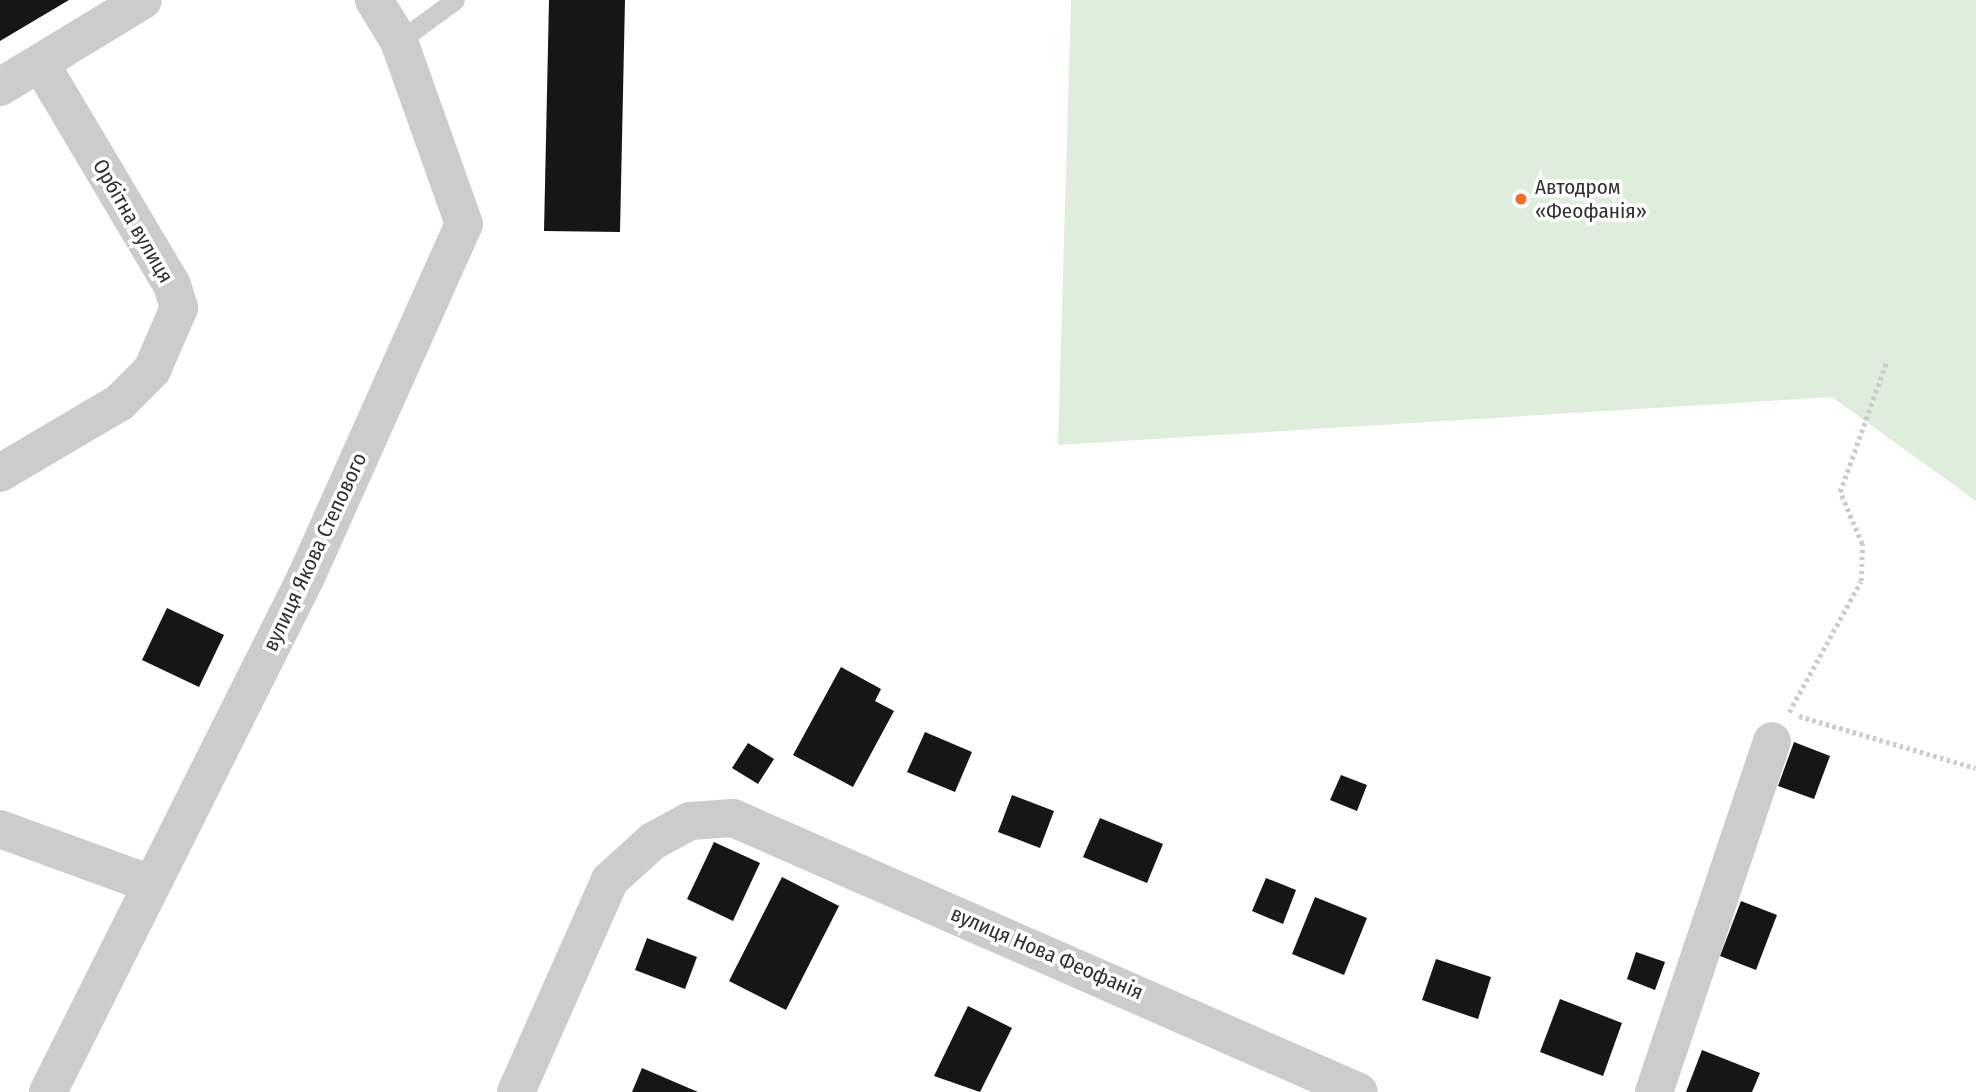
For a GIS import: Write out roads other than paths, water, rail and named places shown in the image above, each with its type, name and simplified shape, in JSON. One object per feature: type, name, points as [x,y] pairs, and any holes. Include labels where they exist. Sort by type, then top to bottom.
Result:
[{"type":"street","points":[[0,88],[142,0]]},
{"type":"street","name":"вулиця Якова Степового","points":[[48,1092],[306,577],[464,224],[399,41],[374,0]]},
{"type":"street","name":"Орбітна вулиця","points":[[0,473],[119,402],[152,370],[179,309],[172,285],[40,63]]},
{"type":"street","points":[[1654,1092],[1780,727]]},
{"type":"street","name":"вулиця Нова Феофанія","points":[[516,1092],[610,880],[653,841],[690,821],[733,818],[1359,1092]]},
{"type":"street","points":[[0,829],[151,884]]},
{"type":"lane","points":[[399,41],[455,0]]},
{"type":"place","name":"Автодром «Феофанія»","points":[[1521,199]]}]
